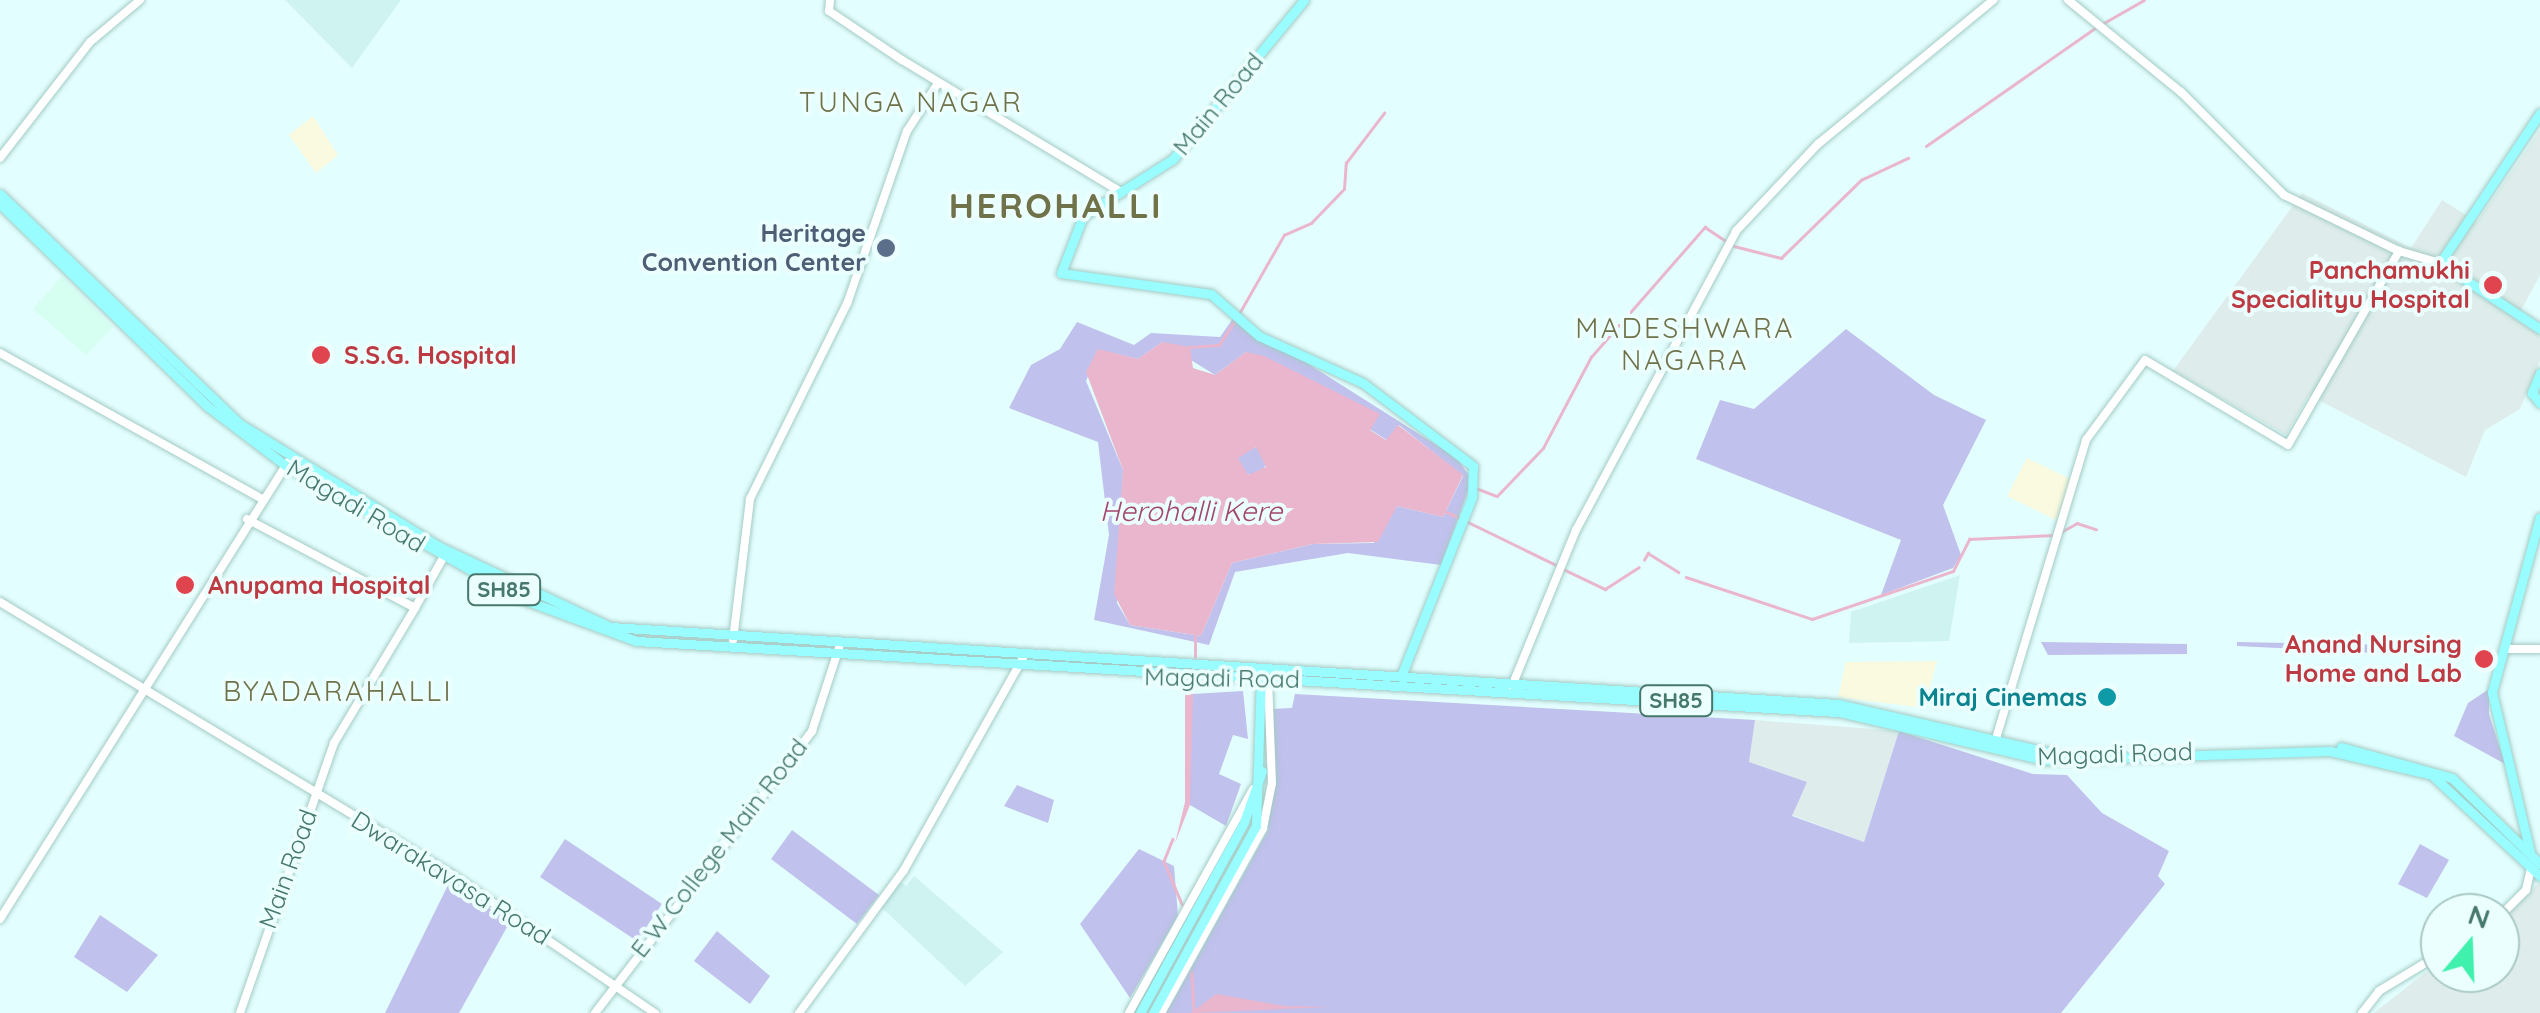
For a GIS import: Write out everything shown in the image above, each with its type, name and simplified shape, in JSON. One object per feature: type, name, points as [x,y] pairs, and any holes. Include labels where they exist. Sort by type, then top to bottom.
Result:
[{"type":"main road","name":"Main Road","points":[[1304,0],[1178,154],[1119,191],[1076,225],[1062,275],[1206,292],[1259,336],[1363,383],[1452,446],[1478,481],[1401,679]]},
{"type":"main road","points":[[2540,113],[2440,262],[2540,329]]},
{"type":"main road","name":"Magadi Road","points":[[0,194],[213,403],[288,462],[474,566],[588,618],[646,636],[839,650]]},
{"type":"main road","name":"Magadi Road","points":[[0,204],[207,406],[288,462],[443,558],[636,642],[839,650],[1263,678],[1401,679],[1888,717],[2043,760],[2255,750],[2370,758],[2446,784],[2538,871]]},
{"type":"main road","points":[[2540,373],[2532,394],[2540,403]]},
{"type":"main road","points":[[2530,853],[2494,713],[2504,649],[2540,517]]},
{"type":"main road","points":[[1153,1013],[1256,826],[1262,770],[1263,678]]},
{"type":"main road","name":"Magadi Road","points":[[1994,745],[2044,754],[2266,745],[2372,751],[2452,778],[2530,853],[2538,871]]},
{"type":"main road","points":[[1140,1013],[1244,822],[1262,770]]},
{"type":"street","points":[[0,158],[90,42],[140,0]]},
{"type":"street","points":[[830,0],[829,11],[938,83],[1119,191]]},
{"type":"street","points":[[1512,686],[1559,568],[1729,244],[1818,144],[1993,0]]},
{"type":"street","points":[[2068,0],[2284,195],[2399,251],[2440,262]]},
{"type":"street","points":[[733,640],[750,499],[847,304],[907,131],[938,83]]},
{"type":"street","points":[[1994,745],[2086,440],[2145,360],[2288,445],[2399,251]]},
{"type":"street","points":[[0,353],[260,498]]},
{"type":"street","points":[[0,919],[260,498],[288,462]]},
{"type":"street","points":[[247,519],[415,608]]},
{"type":"street","name":"Main Road","points":[[240,1013],[316,792],[372,671],[443,558]]},
{"type":"street","name":"Dwarakavasa Road","points":[[0,602],[316,792],[615,983],[655,1013]]},
{"type":"street","points":[[2504,649],[2540,650]]},
{"type":"street","name":"E W College Main Road","points":[[594,1013],[812,731],[839,650]]},
{"type":"street","points":[[799,1013],[904,870],[1020,662]]},
{"type":"street","points":[[1162,1013],[1263,828],[1272,784],[1263,678]]},
{"type":"street","points":[[1129,1013],[1253,789]]},
{"type":"street","points":[[2520,894],[2538,871]]},
{"type":"street","points":[[2362,1013],[2379,990],[2420,966]]},
{"type":"shaded area","points":[[285,0],[401,0],[352,68]]},
{"type":"shaded area","points":[[313,116],[338,155],[316,173],[289,135]]},
{"type":"shaded area","points":[[2540,130],[2540,275],[2516,320],[2540,335],[2540,361],[2520,409],[2485,430],[2466,477],[2309,395],[2286,435],[2173,371],[2302,193],[2411,248],[2442,200],[2477,222]]},
{"type":"shaded area","points":[[62,276],[113,327],[86,355],[33,309]]},
{"type":"shaded area","points":[[1234,317],[1457,458],[1472,480],[1441,565],[1348,553],[1235,572],[1209,645],[1094,620],[1109,535],[1098,442],[1009,408],[1031,365],[1060,349],[1077,322],[1134,345],[1151,333],[1220,337]],"holes":[[[1162,342],[1215,375],[1246,352],[1387,440],[1399,425],[1463,476],[1443,517],[1397,506],[1374,543],[1313,544],[1232,563],[1201,636],[1130,625],[1117,603],[1123,470],[1086,381],[1099,350],[1138,359]]]},
{"type":"shaded area","points":[[1846,329],[1934,395],[1986,420],[1943,505],[1961,555],[1953,568],[1881,595],[1901,540],[1696,459],[1720,400],[1754,409]]},
{"type":"shaded area","points":[[1252,447],[1262,451],[1266,461],[1262,471],[1252,475],[1242,471],[1238,461],[1242,451]]},
{"type":"shaded area","points":[[2027,458],[2072,480],[2056,520],[2007,496]]},
{"type":"shaded area","points":[[1960,575],[1949,641],[1849,643],[1851,612]]},
{"type":"shaded area","points":[[2041,642],[2187,644],[2187,654],[2048,655]]},
{"type":"shaded area","points":[[2237,642],[2399,645],[2394,654],[2237,646]]},
{"type":"shaded area","points":[[1937,661],[1924,708],[1838,697],[1846,662]]},
{"type":"shaded area","points":[[2489,689],[2489,714],[2505,764],[2454,736],[2468,703]]},
{"type":"shaded area","points":[[1243,691],[1248,739],[1233,735],[1219,774],[1241,784],[1226,826],[1190,805],[1185,729],[1193,694]]},
{"type":"shaded area","points":[[1295,694],[1755,720],[1749,762],[1807,782],[1792,816],[1864,842],[1899,731],[2033,774],[2067,775],[2102,813],[2169,851],[2158,876],[2165,884],[2061,1013],[1166,1013],[1268,830],[1272,709],[1292,708]]},
{"type":"shaded area","points":[[1755,720],[1899,731],[1864,842],[1792,815],[1749,762]]},
{"type":"shaded area","points":[[1017,785],[1054,800],[1048,823],[1004,806]]},
{"type":"shaded area","points":[[792,830],[879,895],[857,924],[771,859]]},
{"type":"shaded area","points":[[565,839],[662,904],[637,941],[540,877]]},
{"type":"shaded area","points":[[2420,844],[2449,860],[2430,893],[2420,895],[2398,884]]},
{"type":"shaded area","points":[[1139,849],[1174,866],[1178,916],[1130,998],[1080,924]]},
{"type":"shaded area","points":[[914,876],[1003,952],[965,986],[880,906],[898,880],[906,886]]},
{"type":"shaded area","points":[[450,881],[511,920],[459,1013],[385,1013]]},
{"type":"shaded area","points":[[2540,882],[2540,1013],[2374,1013],[2420,977],[2420,993],[2520,993],[2520,900]]},
{"type":"shaded area","points":[[100,915],[158,955],[127,992],[74,957]]},
{"type":"shaded area","points":[[717,931],[770,976],[750,1004],[694,961]]},
{"type":"water","name":"Herohalli Kere","points":[[1162,342],[1190,347],[1193,368],[1215,375],[1246,352],[1264,356],[1380,414],[1370,430],[1386,440],[1398,425],[1463,475],[1443,517],[1397,506],[1378,542],[1313,544],[1232,563],[1201,636],[1130,625],[1114,594],[1123,470],[1086,372],[1098,349],[1138,359]],"holes":[[[1256,447],[1266,467],[1248,475],[1238,458]]]},
{"type":"water","points":[[1185,691],[1193,694],[1190,805],[1175,843],[1185,802]]},
{"type":"water","points":[[1216,994],[1285,1006],[1330,1007],[1191,1013]]},
{"type":"waterway","points":[[2102,24],[2144,0]]},
{"type":"waterway","points":[[1926,146],[2095,28]]},
{"type":"waterway","points":[[1240,312],[1284,235],[1311,223],[1344,189],[1346,163],[1384,113]]},
{"type":"waterway","points":[[1734,246],[1781,258],[1861,180],[1908,158]]},
{"type":"waterway","points":[[1476,488],[1497,496],[1543,448],[1591,357],[1705,227],[1727,242]]},
{"type":"waterway","points":[[1189,347],[1219,345],[1236,319]]},
{"type":"waterway","points":[[1446,512],[1458,517]]},
{"type":"waterway","points":[[1468,522],[1556,565]]},
{"type":"waterway","points":[[2061,532],[2077,523],[2096,529]]},
{"type":"waterway","points":[[1686,577],[1812,619],[1953,571],[1969,539],[2054,535]]},
{"type":"waterway","points":[[1644,560],[1648,553],[1679,572]]},
{"type":"waterway","points":[[1563,569],[1605,589],[1639,567]]},
{"type":"waterway","points":[[1195,636],[1195,657]]},
{"type":"waterway","points":[[1173,839],[1164,861],[1182,904]]},
{"type":"waterway","points":[[1192,972],[1194,1013]]},
{"type":"place","name":"Heritage Convention Center","points":[[886,248]]},
{"type":"place","name":"Panchamukhi Specialityu Hospital","points":[[2493,285]]},
{"type":"place","name":"S.S.G. Hospital","points":[[321,355]]},
{"type":"place","name":"Anupama Hospital","points":[[185,585]]},
{"type":"place","name":"Anand Nursing Home and Lab","points":[[2484,659]]},
{"type":"place","name":"Miraj Cinemas","points":[[2107,697]]},
{"type":"district","name":"TUNGA NAGAR","points":[[911,102]]},
{"type":"district","name":"HEROHALLI","points":[[1056,205]]},
{"type":"district","name":"MADESHWARA NAGARA","points":[[1685,344]]},
{"type":"district","name":"BYADARAHALLI","points":[[338,691]]}]
